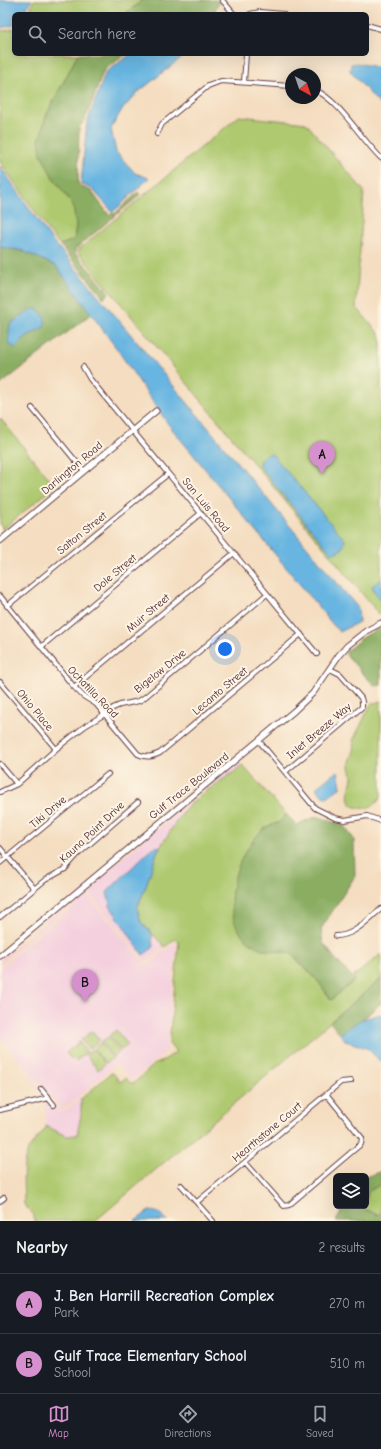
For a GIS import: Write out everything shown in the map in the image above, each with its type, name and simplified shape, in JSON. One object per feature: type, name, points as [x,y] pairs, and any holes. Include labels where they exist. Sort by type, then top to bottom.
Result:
[{"type":"street","points":[[222,0],[232,12]]},
{"type":"street","points":[[369,26],[381,29]]},
{"type":"street","points":[[244,82],[246,56]]},
{"type":"street","points":[[157,134],[162,124],[208,86],[221,81],[285,85]]},
{"type":"street","points":[[321,93],[333,102],[381,158]]},
{"type":"street","name":"San Luis Road","points":[[83,367],[90,379],[317,654]]},
{"type":"street","points":[[32,408],[84,470]]},
{"type":"street","name":"Darlington Road","points":[[0,541],[156,411]]},
{"type":"street","name":"Salton Street","points":[[7,606],[168,474]]},
{"type":"street","name":"Dole Street","points":[[41,647],[201,514]]},
{"type":"street","name":"Muir Street","points":[[74,687],[234,553]]},
{"type":"street","name":"Bigelow Drive","points":[[0,792],[17,784],[56,749],[85,726],[113,708],[139,701],[145,697],[267,594]]},
{"type":"street","name":"Ochatilla Road","points":[[0,596],[74,687],[83,696],[96,704],[138,754],[143,757],[148,757]]},
{"type":"street","name":"Gulf Trace Boulevard","points":[[0,956],[304,702],[320,684],[339,655],[347,646],[366,631],[381,623]]},
{"type":"street","name":"Lecanto Street","points":[[148,757],[160,753],[301,634]]},
{"type":"street","name":"Inlet Breeze Way","points":[[285,772],[362,707],[361,698],[340,674],[330,669]]},
{"type":"street","name":"Ohio Place","points":[[0,682],[56,749]]},
{"type":"street","points":[[259,741],[315,808],[335,818],[345,820],[367,816],[381,821]]},
{"type":"street","points":[[0,764],[17,784]]},
{"type":"street","name":"Tiki Drive","points":[[0,863],[108,774]]},
{"type":"street","name":"Kauna Point Drive","points":[[0,917],[45,880],[65,870],[77,855],[138,802]]},
{"type":"street","points":[[0,848],[34,888]]},
{"type":"street","points":[[336,936],[350,934],[381,909]]},
{"type":"street","name":"Hearthstone Court","points":[[197,1202],[341,1082],[351,1081]]},
{"type":"street","points":[[41,1088],[54,1105]]},
{"type":"street","points":[[245,1162],[284,1206],[289,1205],[362,1144],[362,1138],[326,1095]]},
{"type":"street","points":[[0,1110],[48,1098]]},
{"type":"street","points":[[181,1185],[213,1221]]},
{"type":"shaded area","points":[[239,762],[242,765],[203,793],[176,822],[161,846],[152,848],[140,949],[143,955],[153,948],[152,934],[165,947],[146,962],[89,893],[85,893],[0,964],[0,960]]},
{"type":"shaded area","points":[[87,895],[146,966],[177,941],[166,1051],[132,1081],[117,1064],[62,1110],[0,1037],[0,968]]},
{"type":"shaded area","points":[[28,1075],[60,1112],[64,1112],[82,1097],[81,1115],[77,1135],[66,1136],[46,1126],[45,1098],[31,1082]]},
{"type":"green space","points":[[34,0],[143,0],[128,12],[31,12],[31,6]]},
{"type":"green space","points":[[143,0],[220,0],[214,12],[128,12]]},
{"type":"green space","points":[[12,29],[12,56],[77,56],[46,116],[52,176],[73,205],[76,225],[74,240],[60,245],[0,162],[0,31]]},
{"type":"green space","points":[[77,56],[123,56],[104,70],[88,112],[79,127],[78,183],[80,186],[91,191],[109,215],[112,213],[115,214],[138,192],[140,195],[75,249],[75,253],[109,293],[104,298],[60,245],[74,240],[76,225],[73,205],[52,176],[41,154],[39,140],[46,116]]},
{"type":"green space","points":[[239,116],[306,123],[364,191],[356,307],[381,336],[381,612],[379,614],[77,251]]},
{"type":"green space","points":[[0,247],[23,251],[56,266],[96,310],[0,385]]},
{"type":"green space","points":[[0,418],[55,486],[3,529],[0,525]]},
{"type":"green space","points":[[379,628],[381,630],[381,685],[375,686],[345,653],[359,640]]},
{"type":"green space","points":[[381,701],[381,798],[372,806],[359,808],[350,803],[348,795],[352,777],[350,762],[354,749],[353,741],[371,704]]},
{"type":"green space","points":[[242,765],[286,814],[280,822],[264,828],[262,949],[292,954],[318,981],[331,1000],[355,980],[352,978],[381,954],[381,979],[95,1221],[34,1221],[34,1215],[24,1205],[24,1165],[29,1149],[46,1126],[66,1136],[77,1135],[81,1115],[81,1099],[111,1073],[113,1073],[120,1082],[126,1078],[130,1083],[134,1083],[155,1064],[161,1062],[176,1052],[169,1044],[179,941],[175,939],[165,947],[141,922],[137,908],[157,852],[176,822],[190,804]]},
{"type":"green space","points":[[286,814],[297,825],[317,816],[344,826],[354,839],[355,876],[321,929],[323,943],[355,980],[331,1000],[317,980],[293,955],[286,952],[262,949],[248,941],[238,930],[233,917],[231,902],[233,887],[236,872],[242,857],[260,832],[278,823]]},
{"type":"green space","points":[[381,979],[381,1003],[363,1019],[340,1034],[330,1022]]},
{"type":"green space","points":[[116,1030],[128,1045],[121,1050],[109,1036]]},
{"type":"green space","points":[[92,1031],[100,1040],[89,1049],[81,1040]]},
{"type":"green space","points":[[108,1037],[120,1051],[114,1057],[101,1042]]},
{"type":"green space","points":[[79,1042],[87,1052],[76,1061],[74,1058],[72,1060],[66,1053]]},
{"type":"green space","points":[[100,1043],[113,1058],[106,1063],[93,1049]]},
{"type":"green space","points":[[93,1049],[105,1064],[98,1070],[86,1055]]},
{"type":"green space","points":[[381,1171],[381,1184],[369,1191],[369,1176]]},
{"type":"green space","points":[[381,1184],[381,1213],[378,1215],[364,1209],[369,1209],[369,1191]]},
{"type":"green space","points":[[343,1209],[364,1209],[378,1215],[381,1213],[381,1221],[336,1221]]},
{"type":"water","points":[[0,0],[32,0],[23,12],[12,12],[12,25],[0,28]]},
{"type":"water","points":[[128,56],[183,56],[137,93],[121,111],[111,129],[116,152],[135,173],[149,178],[113,212],[92,189],[81,184],[87,122],[106,72]]},
{"type":"water","points":[[357,63],[381,68],[381,106],[350,71],[351,64]]},
{"type":"water","points":[[0,166],[48,235],[358,608],[359,622],[339,632],[168,424],[117,349],[56,266],[23,251],[0,247]]},
{"type":"water","points":[[32,309],[37,309],[43,315],[45,319],[44,327],[24,338],[15,348],[8,343],[10,324]]},
{"type":"water","points":[[268,454],[272,454],[345,540],[343,548],[337,552],[331,553],[259,466],[261,458]]},
{"type":"water","points":[[381,580],[381,600],[372,586]]},
{"type":"water","points":[[337,771],[341,787],[327,797],[323,796],[316,789],[317,787]]},
{"type":"water","points":[[161,846],[157,852],[137,908],[141,922],[152,934],[153,948],[143,955],[110,906],[107,892],[152,848]]},
{"type":"water","points":[[381,1014],[381,1062],[367,1048],[346,1041],[340,1034],[360,1020]]},
{"type":"water","points":[[149,1211],[160,1214],[168,1221],[135,1221]]},
{"type":"place","name":"J. Ben Harrill Recreation Complex","points":[[322,474]]},
{"type":"place","name":"Gulf Trace Elementary School","points":[[85,1002]]}]
